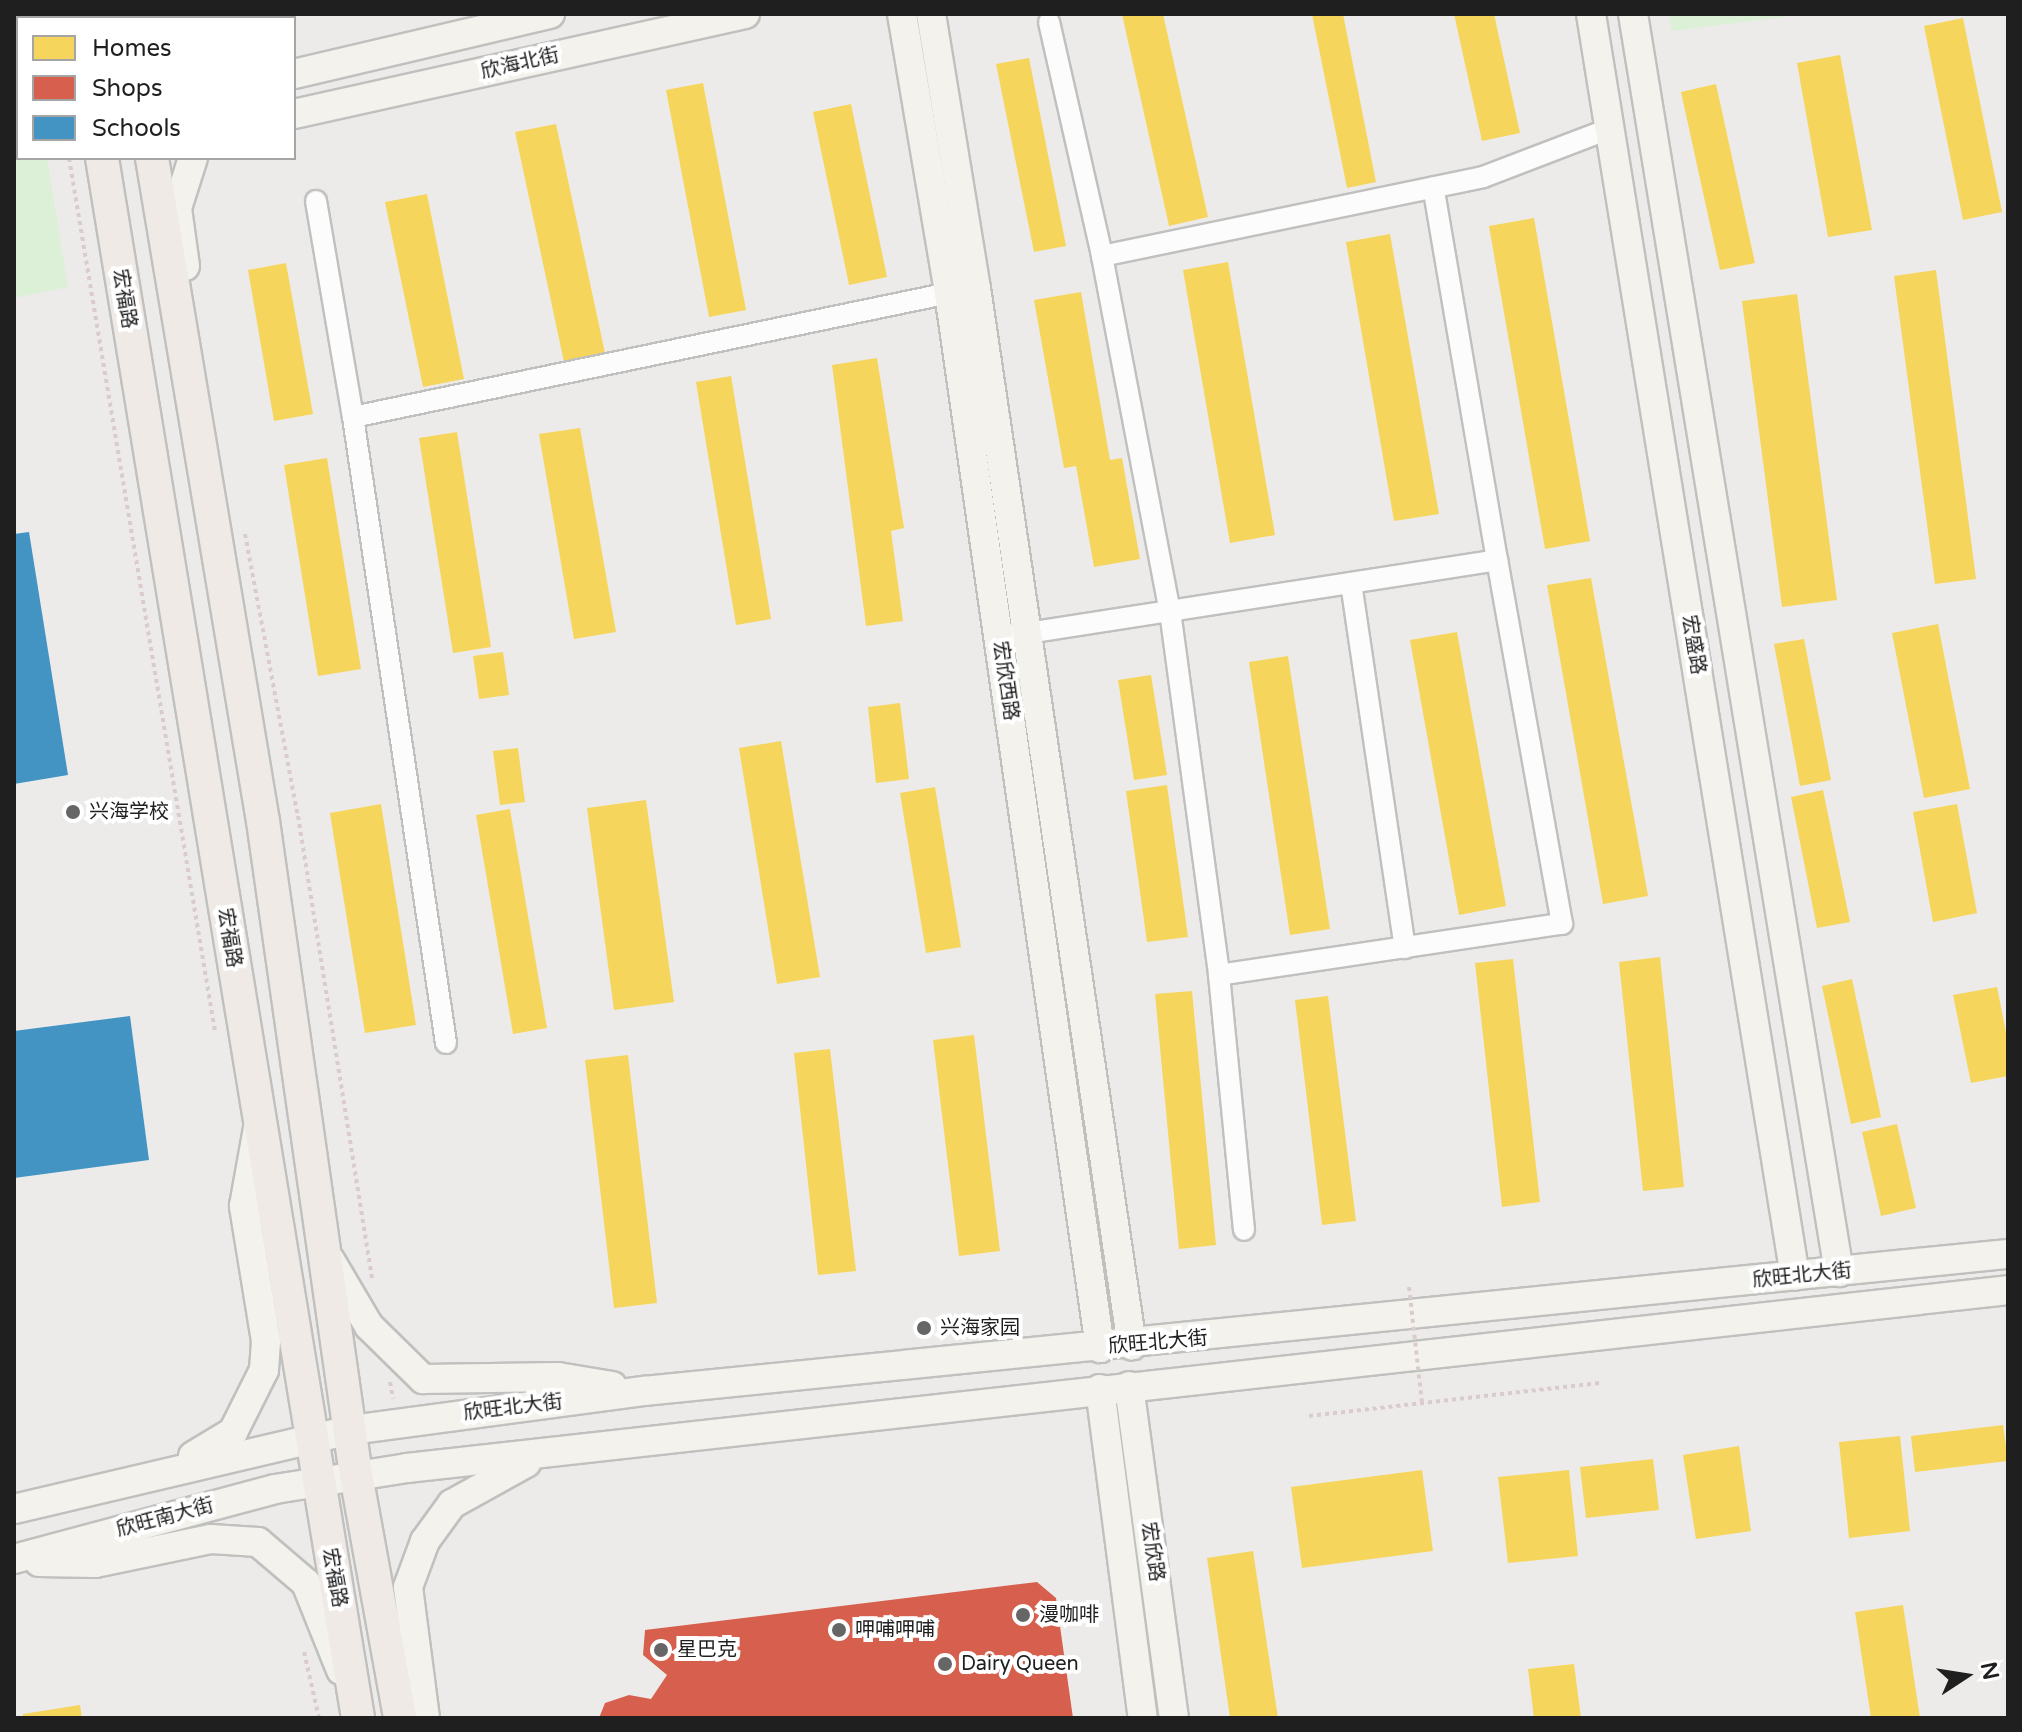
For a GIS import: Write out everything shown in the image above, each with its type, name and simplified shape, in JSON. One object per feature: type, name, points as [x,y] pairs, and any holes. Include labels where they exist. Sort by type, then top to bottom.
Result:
[{"type":"main road","name":"宏福路","points":[[102,160],[316,1482],[358,1718]]},
{"type":"main road","name":"宏福路","points":[[152,160],[263,821],[356,1475],[400,1718]]},
{"type":"street","name":"欣海北街","points":[[296,74],[550,14]]},
{"type":"street","name":"欣海北街","points":[[296,114],[745,14]]},
{"type":"street","name":"宏欣西路","points":[[902,14],[1012,635],[1132,1346]]},
{"type":"street","name":"宏欣西路","points":[[931,14],[976,288],[1012,635],[1100,1348]]},
{"type":"street","name":"宏盛路","points":[[1591,14],[1795,1276]]},
{"type":"street","points":[[1633,14],[1839,1272]]},
{"type":"street","points":[[1049,22],[1102,256],[1170,611],[1219,975],[1244,1230]]},
{"type":"street","points":[[296,59],[350,46],[431,42]]},
{"type":"street","points":[[1102,256],[1483,177],[1609,129]]},
{"type":"street","points":[[192,160],[177,208],[192,333],[195,414]]},
{"type":"street","points":[[1219,975],[1562,924],[1433,187]]},
{"type":"street","points":[[316,201],[353,417],[446,1043]]},
{"type":"street","points":[[353,417],[949,293]]},
{"type":"street","points":[[1012,635],[1497,560]]},
{"type":"street","points":[[1351,583],[1405,948]]},
{"type":"street","points":[[123,1480],[194,1456],[233,1432],[255,1398],[264,1370],[266,1341],[244,1206],[259,1123]]},
{"type":"street","points":[[326,1251],[345,1290],[383,1341],[423,1379],[558,1377],[644,1391]]},
{"type":"street","name":"欣旺北大街","points":[[309,1439],[351,1430],[644,1391],[1132,1346],[2008,1254]]},
{"type":"street","name":"欣旺北大街","points":[[316,1482],[1100,1389],[2008,1290]]},
{"type":"street","name":"宏欣路","points":[[1129,1386],[1174,1718]]},
{"type":"street","name":"宏欣路","points":[[1100,1389],[1143,1718]]},
{"type":"street","points":[[14,1509],[123,1480],[309,1439]]},
{"type":"street","points":[[425,1718],[408,1587],[425,1541],[452,1504],[494,1477],[550,1452]]},
{"type":"street","name":"欣旺南大街","points":[[14,1560],[316,1482]]},
{"type":"street","points":[[14,1560],[95,1563],[211,1539],[258,1542],[306,1583],[358,1718]]},
{"type":"path","name":"宏福路","points":[[69,160],[216,1037]]},
{"type":"path","points":[[242,518],[298,816],[373,1283]]},
{"type":"path","points":[[1409,1287],[1422,1403]]},
{"type":"path","points":[[383,1341],[393,1399]]},
{"type":"path","points":[[1309,1416],[1599,1383]]},
{"type":"green space","points":[[14,14],[20,16],[16,16],[16,160],[47,160],[68,287],[14,298]]},
{"type":"green space","points":[[1668,14],[1808,14],[1672,31]]},
{"type":"building: Homes","points":[[1122,14],[1163,14],[1208,217],[1169,226]]},
{"type":"building: Homes","points":[[1312,14],[1343,14],[1376,182],[1347,188]]},
{"type":"building: Homes","points":[[1454,14],[1494,14],[1520,133],[1482,141]]},
{"type":"building: Homes","points":[[1963,18],[2002,212],[1963,220],[1924,26]]},
{"type":"building: Homes","points":[[1840,55],[1872,230],[1828,237],[1797,63]]},
{"type":"building: Homes","points":[[1029,58],[1066,246],[1034,252],[996,64]]},
{"type":"building: Homes","points":[[703,83],[746,310],[709,317],[666,90]]},
{"type":"building: Homes","points":[[1716,84],[1755,263],[1720,270],[1681,92]]},
{"type":"building: Homes","points":[[851,104],[887,277],[849,285],[813,112]]},
{"type":"building: Homes","points":[[556,124],[605,353],[564,362],[515,132]]},
{"type":"building: Homes","points":[[427,194],[464,379],[423,387],[385,202]]},
{"type":"building: Homes","points":[[1534,218],[1590,541],[1545,549],[1489,226]]},
{"type":"building: Homes","points":[[1390,234],[1439,514],[1394,521],[1346,242]]},
{"type":"building: Homes","points":[[1228,262],[1275,535],[1230,543],[1183,270]]},
{"type":"building: Homes","points":[[286,263],[313,414],[274,421],[248,270]]},
{"type":"building: Homes","points":[[1936,270],[1976,579],[1935,584],[1894,276]]},
{"type":"building: Homes","points":[[1081,292],[1110,460],[1122,458],[1140,559],[1094,567],[1076,466],[1064,468],[1034,300]]},
{"type":"building: Homes","points":[[1797,294],[1837,600],[1782,607],[1742,301]]},
{"type":"building: Homes","points":[[877,358],[904,528],[891,531],[903,621],[866,626],[832,365]]},
{"type":"building: Homes","points":[[731,376],[771,619],[736,625],[696,382]]},
{"type":"building: Homes","points":[[580,428],[616,632],[574,639],[539,434]]},
{"type":"building: Homes","points":[[457,432],[491,647],[453,653],[419,438]]},
{"type":"building: Homes","points":[[327,458],[361,669],[318,676],[284,465]]},
{"type":"building: Homes","points":[[1591,578],[1648,896],[1603,904],[1547,585]]},
{"type":"building: Homes","points":[[1938,624],[1970,789],[1924,798],[1892,633]]},
{"type":"building: Homes","points":[[1457,632],[1506,906],[1459,915],[1410,640]]},
{"type":"building: Homes","points":[[1804,639],[1831,780],[1800,786],[1774,644]]},
{"type":"building: Homes","points":[[503,652],[509,695],[479,699],[473,656]]},
{"type":"building: Homes","points":[[1288,656],[1330,929],[1290,935],[1249,662]]},
{"type":"building: Homes","points":[[1151,675],[1167,775],[1134,780],[1118,680]]},
{"type":"building: Homes","points":[[900,703],[909,779],[876,783],[868,707]]},
{"type":"building: Homes","points":[[781,741],[820,977],[777,984],[739,748]]},
{"type":"building: Homes","points":[[518,748],[525,802],[500,805],[493,751]]},
{"type":"building: Homes","points":[[1167,785],[1188,937],[1147,942],[1126,791]]},
{"type":"building: Homes","points":[[935,787],[961,947],[926,953],[900,793]]},
{"type":"building: Homes","points":[[1823,790],[1850,922],[1817,928],[1791,797]]},
{"type":"building: Homes","points":[[646,800],[674,1002],[614,1010],[587,808]]},
{"type":"building: Homes","points":[[381,804],[416,1025],[365,1033],[330,813]]},
{"type":"building: Homes","points":[[1957,804],[1977,913],[1933,922],[1913,812]]},
{"type":"building: Homes","points":[[510,809],[547,1028],[513,1034],[476,815]]},
{"type":"building: Homes","points":[[1660,957],[1684,1187],[1643,1191],[1619,962]]},
{"type":"building: Homes","points":[[1513,959],[1540,1202],[1502,1207],[1475,963]]},
{"type":"building: Homes","points":[[1852,979],[1881,1117],[1851,1124],[1822,986]]},
{"type":"building: Homes","points":[[1997,987],[2008,1043],[2008,1076],[1971,1083],[1953,995]]},
{"type":"building: Homes","points":[[1192,991],[1216,1245],[1179,1249],[1155,994]]},
{"type":"building: Homes","points":[[1328,996],[1356,1221],[1322,1225],[1295,1000]]},
{"type":"building: Homes","points":[[974,1035],[1000,1251],[959,1256],[933,1040]]},
{"type":"building: Homes","points":[[830,1049],[856,1271],[818,1275],[794,1053]]},
{"type":"building: Homes","points":[[628,1055],[657,1303],[614,1308],[585,1060]]},
{"type":"building: Homes","points":[[1897,1124],[1916,1208],[1881,1216],[1862,1132]]},
{"type":"building: Homes","points":[[2003,1425],[2008,1461],[1915,1472],[1911,1436]]},
{"type":"building: Homes","points":[[1900,1436],[1910,1531],[1849,1538],[1839,1442]]},
{"type":"building: Homes","points":[[1739,1446],[1751,1531],[1696,1539],[1683,1455]]},
{"type":"building: Homes","points":[[1653,1459],[1659,1510],[1586,1518],[1580,1467]]},
{"type":"building: Homes","points":[[1422,1470],[1433,1551],[1302,1568],[1291,1487]]},
{"type":"building: Homes","points":[[1569,1470],[1578,1556],[1508,1563],[1498,1477]]},
{"type":"building: Homes","points":[[1253,1551],[1278,1718],[1230,1718],[1207,1558]]},
{"type":"building: Homes","points":[[1903,1605],[1920,1718],[1871,1718],[1855,1612]]},
{"type":"building: Homes","points":[[1574,1664],[1581,1718],[1534,1718],[1528,1669]]},
{"type":"building: Homes","points":[[80,1705],[82,1718],[23,1718],[23,1714]]},
{"type":"building: Shops","points":[[1037,1582],[1056,1598],[1073,1718],[599,1718],[605,1703],[629,1695],[651,1699],[667,1675],[643,1655],[645,1630]]},
{"type":"building: Schools","points":[[29,532],[68,775],[14,784],[14,534]]},
{"type":"building: Schools","points":[[130,1016],[149,1160],[14,1178],[14,1031]]},
{"type":"place","name":"兴海学校","points":[[73,812]]},
{"type":"place","name":"兴海家园","points":[[924,1328]]},
{"type":"place","name":"漫咖啡","points":[[1023,1615]]},
{"type":"place","name":"呷哺呷哺","points":[[839,1630]]},
{"type":"place","name":"星巴克","points":[[661,1650]]},
{"type":"place","name":"Dairy Queen","points":[[945,1664]]}]
